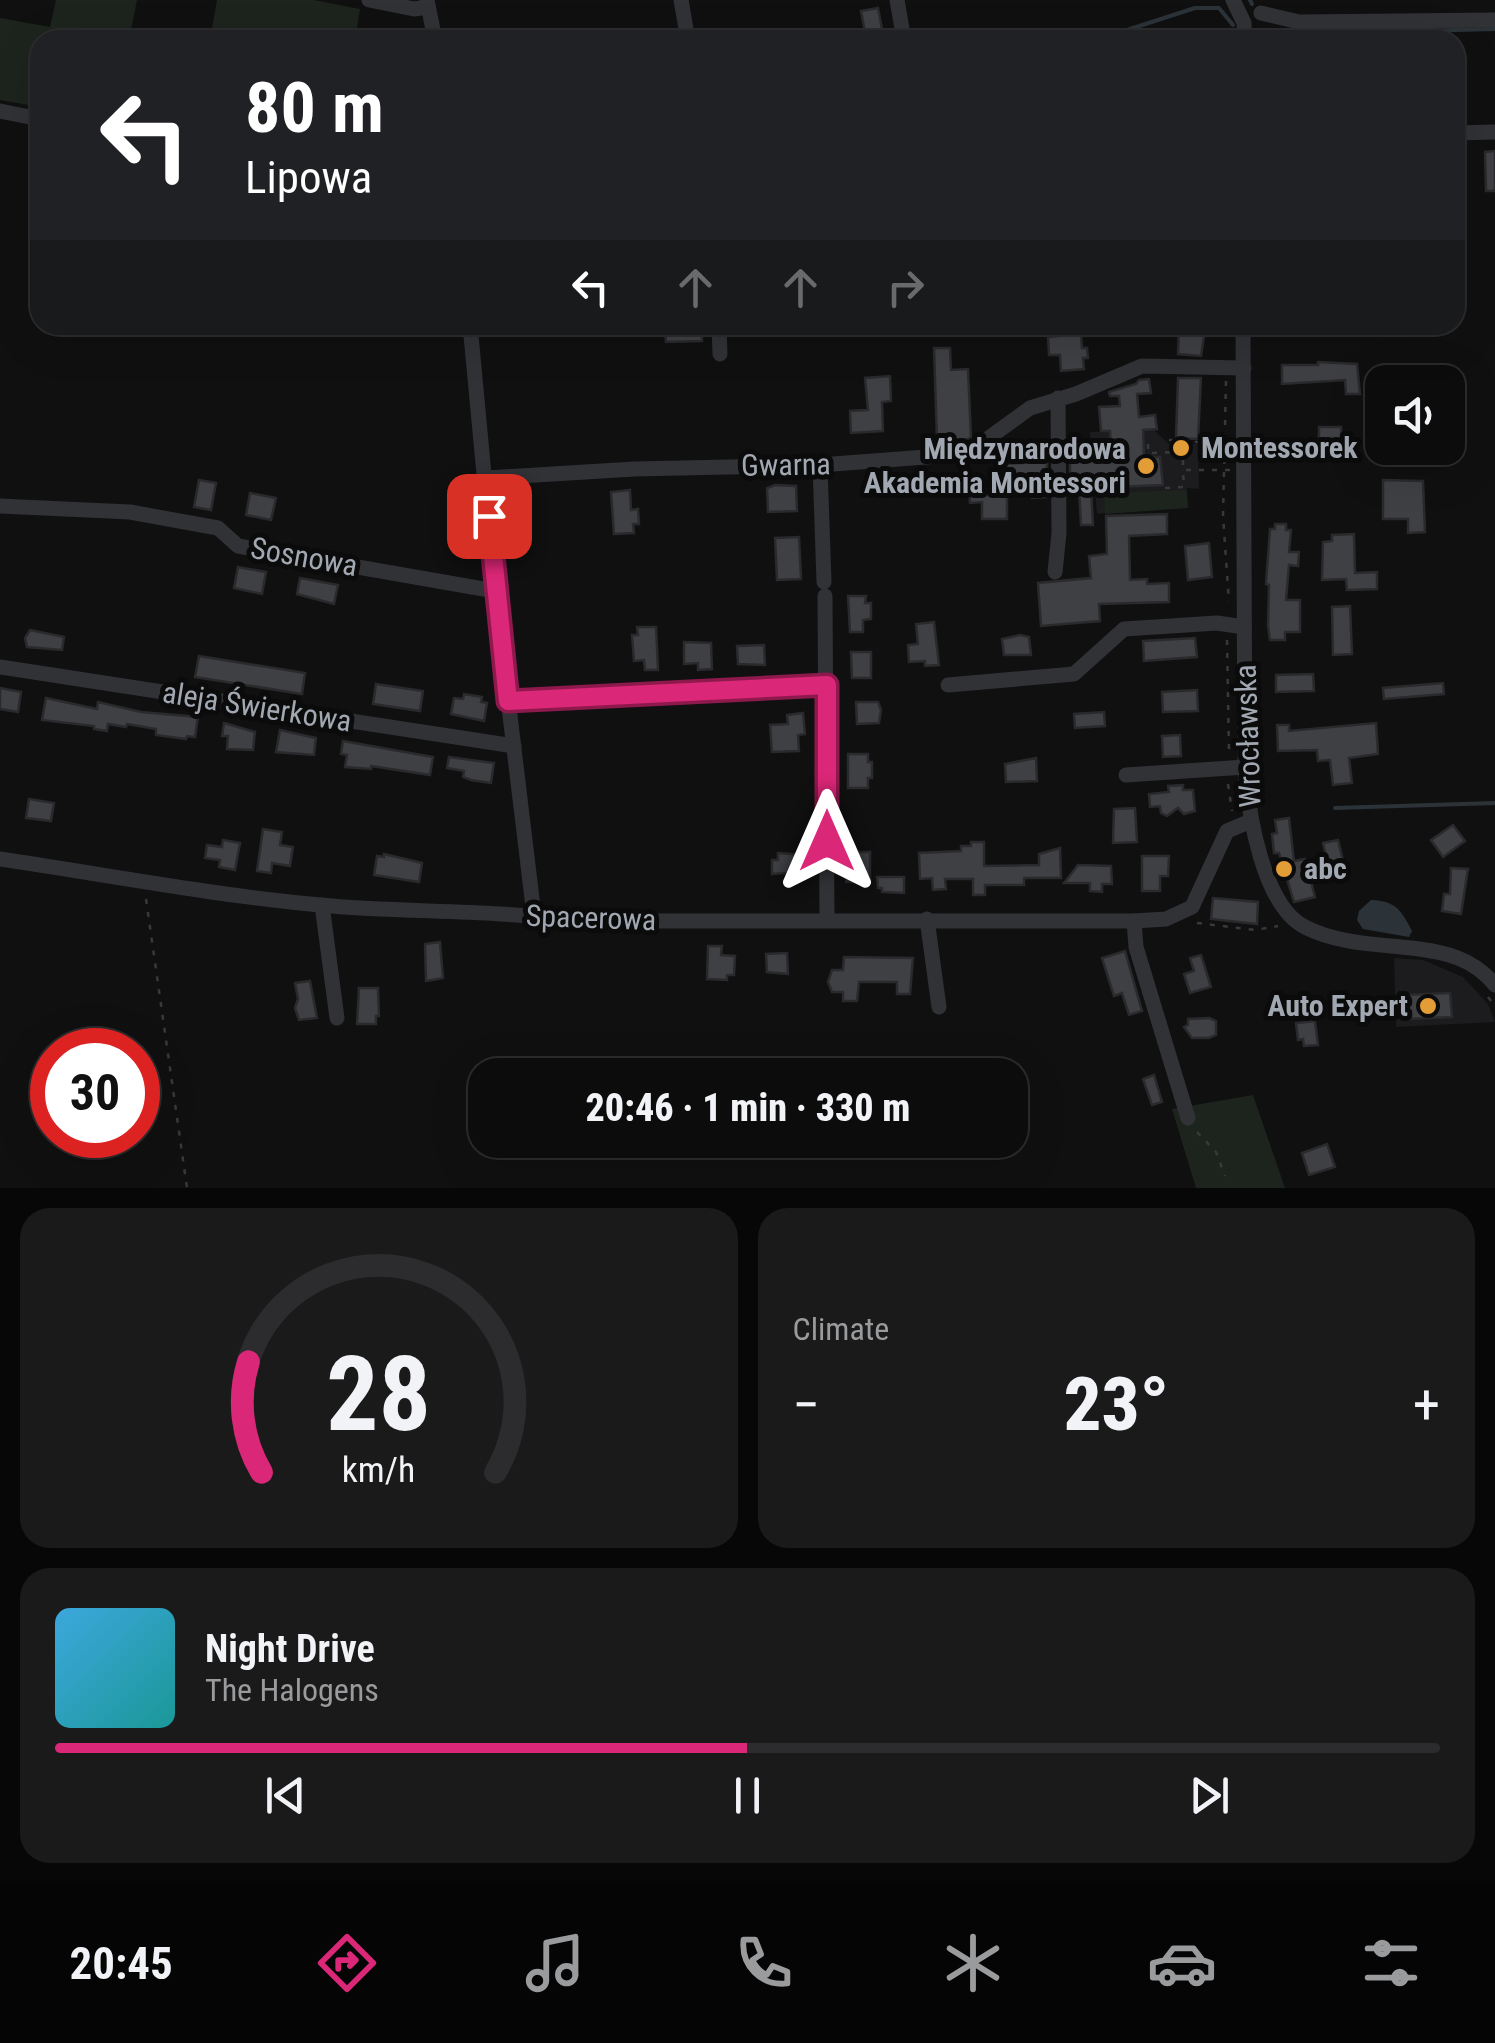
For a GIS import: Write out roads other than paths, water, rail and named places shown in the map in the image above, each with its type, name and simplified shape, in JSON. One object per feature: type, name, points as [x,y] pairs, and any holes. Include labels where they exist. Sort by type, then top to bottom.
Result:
[{"type":"street","points":[[368,0],[414,9],[428,3],[433,30]]},
{"type":"street","points":[[681,0],[686,30]]},
{"type":"street","points":[[897,0],[902,30]]},
{"type":"street","points":[[1233,0],[1244,30]]},
{"type":"street","points":[[1244,22],[1252,22],[1264,6],[1299,22],[1495,20]]},
{"type":"street","points":[[0,111],[30,117]]},
{"type":"street","points":[[1465,133],[1495,132]]},
{"type":"street","points":[[471,335],[495,592],[534,915]]},
{"type":"street","points":[[719,335],[720,354]]},
{"type":"street","name":"Wrocławska","points":[[1243,335],[1236,626],[1237,766],[1275,891],[1302,926],[1330,937],[1442,951],[1492,974]]},
{"type":"street","name":"Gwarna","points":[[486,478],[728,466],[820,466],[952,455],[972,450],[1030,408],[1076,394],[1142,366],[1244,368]]},
{"type":"street","points":[[1055,572],[1059,533],[1058,398]]},
{"type":"street","points":[[820,466],[827,685],[827,919]]},
{"type":"street","name":"Sosnowa","points":[[0,506],[148,515],[218,528],[238,546],[495,592]]},
{"type":"street","points":[[948,685],[1074,674],[1124,629],[1160,624],[1236,626]]},
{"type":"street","name":"aleja Świerkowa","points":[[0,667],[514,746]]},
{"type":"street","points":[[508,701],[827,685]]},
{"type":"street","points":[[1126,775],[1237,766]]},
{"type":"street","name":"Spacerowa","points":[[0,859],[322,905],[534,915],[573,921],[1134,921],[1166,919],[1184,913],[1198,898],[1226,831],[1251,821]]},
{"type":"street","points":[[322,905],[337,1018]]},
{"type":"street","points":[[927,919],[939,1007]]},
{"type":"street","points":[[1134,921],[1136,947],[1188,1118]]},
{"type":"waterway","points":[[1250,0],[1252,4]]},
{"type":"waterway","points":[[1127,30],[1195,8],[1219,8],[1233,25]]},
{"type":"waterway","points":[[1457,30],[1495,29]]},
{"type":"waterway","points":[[1335,808],[1495,803]]},
{"type":"place","name":"Montessorek","points":[[1181,448]]},
{"type":"place","name":"Międzynarodowa Akademia Montessori","points":[[1146,466]]},
{"type":"place","name":"abc","points":[[1284,869]]},
{"type":"place","name":"Auto Expert","points":[[1428,1006]]}]
